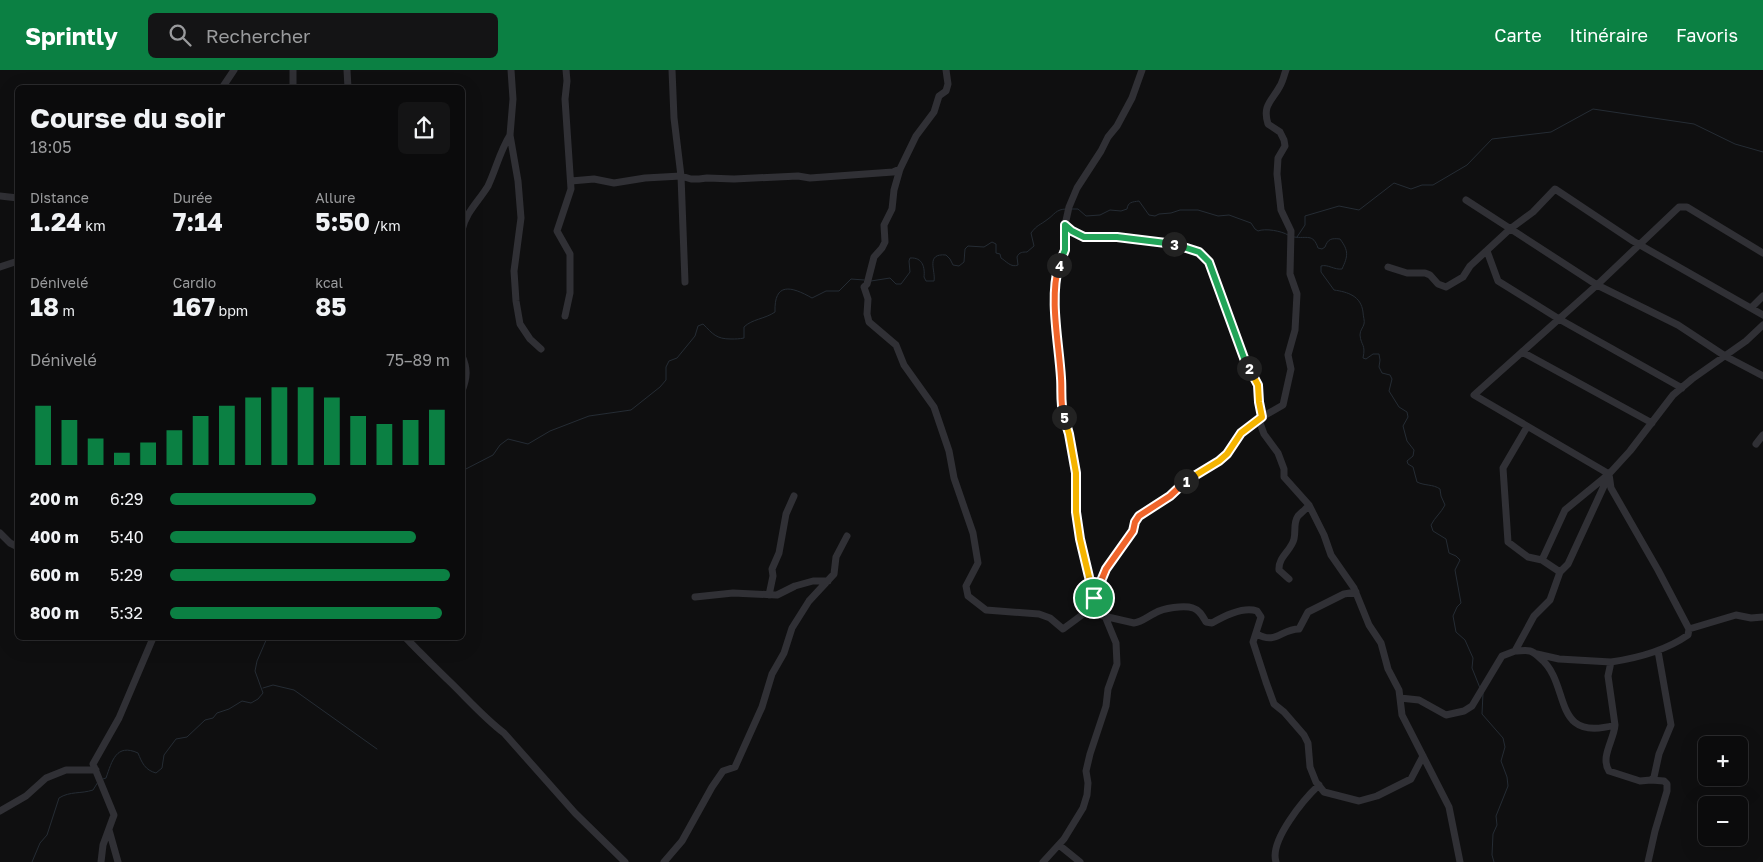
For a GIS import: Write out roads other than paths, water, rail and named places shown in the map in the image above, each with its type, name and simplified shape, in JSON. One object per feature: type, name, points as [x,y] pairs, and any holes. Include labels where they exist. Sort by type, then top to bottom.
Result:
[{"type":"street","points":[[224,85],[234,70]]},
{"type":"street","points":[[292,70],[293,85]]},
{"type":"street","points":[[347,70],[348,85]]},
{"type":"street","points":[[511,70],[513,99],[510,135],[518,181],[521,218],[514,271],[516,301],[520,324],[530,339],[541,349]]},
{"type":"street","points":[[565,316],[570,293],[570,254],[557,231],[568,200],[571,181],[567,136],[566,70]]},
{"type":"street","points":[[672,70],[674,118],[681,176],[685,282]]},
{"type":"street","points":[[946,70],[948,84],[946,91],[938,96],[934,112],[916,136],[900,169],[894,190],[892,209],[884,225],[884,242],[874,258],[864,287],[868,299],[866,314],[869,322],[896,345],[904,365],[934,407],[949,450],[954,478],[973,534],[978,563],[966,586],[968,596],[986,610],[1039,614],[1050,618],[1063,629],[1086,612],[1106,569],[1130,537],[1139,516],[1170,496],[1188,478],[1199,474],[1219,461],[1227,454],[1241,433],[1262,417],[1283,405],[1291,369],[1288,356],[1295,330],[1297,294],[1290,274],[1291,237],[1281,210],[1277,174],[1278,158],[1285,146],[1284,140],[1280,132],[1268,124],[1266,111],[1269,101],[1281,86],[1286,70]]},
{"type":"street","points":[[1043,862],[1064,839],[1083,808],[1088,783],[1086,771],[1106,706],[1108,689],[1117,664],[1116,643],[1110,625],[1094,598],[1080,539],[1076,512],[1076,473],[1069,434],[1061,407],[1062,380],[1056,316],[1058,267],[1065,250],[1065,225],[1068,210],[1077,188],[1121,119],[1132,98],[1142,70]]},
{"type":"street","points":[[465,220],[487,187],[510,135]]},
{"type":"street","points":[[571,181],[594,180],[614,183],[645,178],[681,176],[691,179],[798,176],[810,178],[893,172],[900,169]]},
{"type":"street","points":[[1388,267],[1407,274],[1424,273],[1430,275],[1438,284],[1446,287],[1463,276],[1470,266],[1533,212],[1555,189],[1639,245],[1763,315]]},
{"type":"street","points":[[0,196],[15,198]]},
{"type":"street","points":[[1466,200],[1596,285],[1678,325],[1725,356],[1763,376]]},
{"type":"street","points":[[1609,474],[1474,396],[1679,207],[1687,207],[1763,253]]},
{"type":"street","points":[[1065,225],[1084,237],[1117,237],[1170,243],[1199,252],[1209,262],[1244,358],[1258,385],[1262,417],[1260,423],[1264,434],[1278,453],[1284,469],[1284,477],[1310,505],[1331,555],[1356,592],[1369,625],[1381,642],[1388,668],[1400,690],[1402,715],[1449,807],[1460,862]]},
{"type":"street","points":[[1487,251],[1498,281],[1559,319],[1682,388]]},
{"type":"street","points":[[0,267],[15,262]]},
{"type":"street","points":[[1751,308],[1763,296]]},
{"type":"street","points":[[1542,560],[1565,510],[1609,474],[1630,451],[1673,395],[1746,341],[1763,325]]},
{"type":"street","points":[[1522,352],[1652,423]]},
{"type":"street","points":[[465,362],[467,376],[465,382]]},
{"type":"street","points":[[1527,426],[1503,468],[1508,542],[1528,556],[1542,560],[1560,572]]},
{"type":"street","points":[[1756,444],[1763,435]]},
{"type":"street","points":[[1515,651],[1534,616],[1550,600],[1560,572],[1568,564],[1609,474]]},
{"type":"street","points":[[1535,654],[1559,659],[1611,662],[1658,651],[1688,635],[1689,629],[1611,488],[1609,474]]},
{"type":"street","points":[[769,595],[773,576],[772,569],[779,553],[786,514],[794,496]]},
{"type":"street","points":[[1289,579],[1279,570],[1279,563],[1291,546],[1294,538],[1294,524],[1298,516],[1310,505]]},
{"type":"street","points":[[0,532],[15,546]]},
{"type":"street","points":[[664,862],[682,841],[723,771],[735,766],[762,707],[772,674],[784,653],[792,628],[809,601],[834,574],[836,557],[847,536]]},
{"type":"street","points":[[694,597],[734,593],[777,595],[795,586],[813,581],[828,581]]},
{"type":"street","points":[[1256,634],[1264,638],[1276,638],[1293,629],[1299,629],[1308,612],[1344,594],[1356,592]]},
{"type":"street","points":[[1086,612],[1134,623],[1141,622],[1156,612],[1165,609],[1193,608],[1200,613],[1206,622],[1212,624],[1221,618],[1250,608],[1257,610],[1261,617],[1253,642],[1274,704],[1284,712],[1304,735],[1308,743],[1310,767],[1316,782],[1324,792],[1359,802],[1377,796],[1411,779],[1423,756]]},
{"type":"street","points":[[1689,629],[1736,615],[1751,618],[1763,617]]},
{"type":"street","points":[[101,862],[103,845],[114,815],[93,764],[119,718],[152,640]]},
{"type":"street","points":[[408,640],[434,668],[508,738],[560,796],[625,862]]},
{"type":"street","points":[[1400,698],[1419,700],[1446,715],[1464,711],[1472,706],[1502,656],[1515,651],[1531,651],[1546,663],[1554,674],[1563,705],[1570,719],[1582,726],[1604,728],[1615,725]]},
{"type":"street","points":[[1651,780],[1654,777],[1659,754],[1672,725],[1658,651]]},
{"type":"street","points":[[1611,662],[1608,676],[1615,725],[1606,756],[1606,766],[1609,771],[1640,781],[1664,781],[1667,784],[1668,791],[1655,831],[1648,862]]},
{"type":"street","points":[[0,811],[26,796],[46,778],[66,770],[96,770]]},
{"type":"street","points":[[1276,862],[1274,857],[1277,846],[1287,822],[1319,785]]},
{"type":"street","points":[[109,830],[118,862]]},
{"type":"street","points":[[1059,845],[1080,862]]},
{"type":"waterway","points":[[1297,237],[1305,225],[1305,216],[1339,206],[1359,210],[1394,183],[1411,189],[1422,185],[1433,185],[1467,165],[1492,139],[1551,132],[1593,109],[1694,124],[1735,144],[1763,152]]},
{"type":"waterway","points":[[1072,209],[1078,209],[1086,216],[1100,215],[1110,210],[1121,211],[1127,209],[1128,205],[1139,201],[1149,215],[1155,216],[1180,210],[1198,210],[1218,216],[1229,215],[1251,223],[1258,231],[1273,230],[1288,235]]},
{"type":"waterway","points":[[871,281],[890,278],[896,284],[901,284],[910,272],[910,258],[920,261],[926,281],[934,281],[933,264],[936,257],[946,255],[953,265],[959,266],[964,262],[965,249],[968,246],[984,247],[992,242],[996,244],[996,253],[1000,254],[1001,258],[1011,265],[1018,265],[1017,257],[1019,254],[1027,252],[1034,246],[1031,233],[1033,230],[1057,211],[1066,209]]},
{"type":"waterway","points":[[1294,237],[1312,238],[1318,248],[1322,249],[1330,240],[1340,239],[1345,247],[1346,257],[1342,269],[1321,266],[1321,272],[1334,290],[1349,294],[1360,302],[1364,321],[1360,332],[1364,347],[1363,358],[1366,359],[1373,354],[1379,354],[1379,367],[1382,373],[1390,375],[1392,379],[1389,391],[1399,407],[1407,412],[1408,417],[1403,426],[1407,441],[1414,450],[1413,456],[1407,461],[1408,464],[1413,467],[1417,482],[1440,489],[1445,505],[1431,525],[1433,531],[1446,539],[1449,553],[1460,560],[1455,570],[1461,603],[1453,616],[1456,632],[1465,640],[1473,658],[1472,668],[1480,688]]},
{"type":"waterway","points":[[465,469],[493,455],[500,445],[508,439],[528,444],[550,431],[589,416],[631,410],[666,380],[666,367],[669,361],[677,358],[695,336],[698,326],[703,324],[718,337],[744,338],[744,327],[775,312],[777,295],[785,289],[791,289],[812,298],[826,291],[839,291],[851,279],[864,280]]},
{"type":"waterway","points":[[103,779],[106,778],[116,755],[125,750],[138,753],[144,766],[156,773],[162,768],[164,755],[176,739],[187,737],[205,720],[213,718],[217,713],[229,709],[242,701],[251,703],[258,699],[263,693],[255,671],[266,640]]},
{"type":"waterway","points":[[263,688],[273,685],[294,690],[377,749]]},
{"type":"waterway","points":[[1483,693],[1482,714],[1503,738],[1505,747],[1501,761],[1508,786],[1496,816],[1497,825],[1493,834],[1492,855],[1494,862]]},
{"type":"waterway","points":[[32,862],[40,843],[47,835],[59,798],[67,794],[93,790],[98,782]]}]
